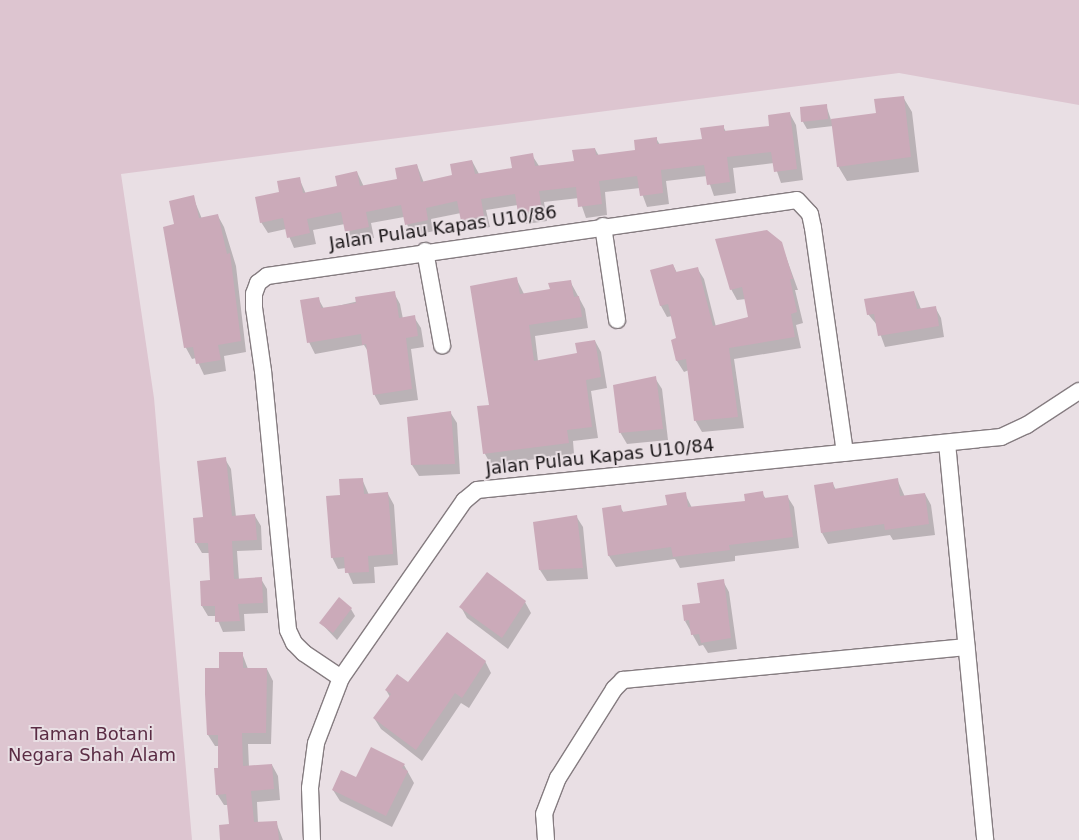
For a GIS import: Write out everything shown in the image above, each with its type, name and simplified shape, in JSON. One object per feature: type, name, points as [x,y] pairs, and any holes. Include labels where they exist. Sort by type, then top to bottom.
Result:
[{"type":"street","name":"Jalan Pulau Kapas U10/86","points":[[341,678],[304,654],[294,643],[288,630],[254,294],[258,283],[276,273],[784,199],[797,200],[805,206],[813,228],[845,453]]},
{"type":"street","points":[[603,226],[617,320]]},
{"type":"street","points":[[425,251],[442,345]]},
{"type":"street","name":"Jalan Pulau Kapas U10/84","points":[[312,840],[310,788],[316,743],[341,678],[464,501],[477,490],[1001,437],[1027,425],[1079,392]]},
{"type":"street","points":[[946,443],[985,840]]},
{"type":"street","points":[[546,840],[544,814],[558,778],[614,689],[623,680],[966,647]]},
{"type":"green space","name":"Taman Botani Negara Shah Alam","points":[[0,0],[1079,0],[1079,105],[899,73],[121,174],[154,398],[192,840],[0,840]]},
{"type":"building","points":[[904,96],[911,157],[837,167],[831,119],[876,113],[874,99]]},
{"type":"building","points":[[827,104],[828,119],[801,122],[800,107]]},
{"type":"building","points":[[790,112],[797,169],[774,172],[771,152],[727,157],[730,182],[707,185],[704,165],[661,170],[663,193],[640,196],[637,176],[599,181],[602,204],[578,207],[576,187],[539,191],[542,210],[518,213],[515,194],[481,199],[484,216],[461,221],[457,201],[426,208],[428,220],[405,225],[401,205],[366,212],[369,227],[345,232],[341,212],[307,219],[310,233],[287,238],[283,218],[260,223],[255,197],[279,192],[277,181],[300,177],[303,193],[337,186],[335,176],[357,171],[360,186],[397,179],[395,168],[417,164],[421,182],[452,175],[450,164],[472,160],[475,174],[512,168],[510,157],[533,153],[535,166],[574,161],[572,150],[595,148],[596,155],[635,150],[634,140],[657,137],[657,144],[702,139],[700,128],[724,125],[724,131],[769,126],[768,115]]},
{"type":"building","points":[[194,195],[199,218],[218,214],[227,254],[230,253],[241,341],[218,345],[221,360],[196,364],[193,347],[184,348],[163,227],[174,224],[169,201]]},
{"type":"building","points":[[767,230],[782,242],[793,279],[790,279],[797,312],[791,314],[795,337],[729,348],[738,417],[694,421],[686,359],[676,361],[671,340],[676,338],[668,304],[660,306],[650,270],[673,264],[676,272],[698,267],[713,326],[748,317],[742,287],[730,290],[715,239]]},
{"type":"building","points":[[517,277],[520,294],[550,289],[548,283],[571,280],[574,297],[579,296],[582,317],[529,325],[534,361],[577,353],[575,343],[595,340],[601,377],[586,380],[592,427],[567,430],[569,443],[483,454],[477,406],[489,405],[470,286]]},
{"type":"building","points":[[395,291],[399,318],[415,315],[418,336],[406,338],[412,389],[373,395],[366,344],[362,345],[361,334],[307,343],[300,300],[319,297],[321,308],[356,303],[355,297]]},
{"type":"building","points":[[914,291],[917,309],[936,306],[939,326],[878,336],[874,314],[867,315],[864,299]]},
{"type":"building","points":[[656,376],[663,429],[619,433],[613,385]]},
{"type":"building","points":[[451,411],[455,464],[411,465],[407,417]]},
{"type":"building","points":[[226,457],[232,516],[255,514],[257,540],[232,541],[234,579],[262,577],[263,603],[238,604],[240,621],[215,622],[215,606],[201,606],[200,581],[210,580],[208,543],[195,543],[193,518],[203,517],[197,461]]},
{"type":"building","points":[[363,478],[364,494],[388,492],[393,554],[368,556],[369,572],[345,573],[344,557],[331,558],[326,496],[340,495],[339,479]]},
{"type":"building","points":[[898,478],[900,496],[925,493],[929,524],[885,530],[884,524],[821,533],[814,485],[833,482],[834,489]]},
{"type":"building","points":[[763,491],[764,498],[788,495],[793,537],[729,545],[730,550],[673,557],[671,547],[608,556],[602,508],[621,505],[622,512],[667,505],[665,495],[686,492],[688,507],[745,501],[744,494]]},
{"type":"building","points":[[577,515],[583,568],[539,570],[533,522]]},
{"type":"building","points":[[487,572],[526,601],[502,638],[459,607]]},
{"type":"building","points":[[724,579],[731,638],[701,643],[699,634],[691,635],[689,620],[684,621],[682,605],[700,603],[697,583]]},
{"type":"building","points":[[339,597],[352,608],[333,633],[319,623]]},
{"type":"building","points":[[447,632],[486,661],[462,698],[455,693],[416,750],[373,718],[391,694],[385,690],[397,674],[408,682]]},
{"type":"building","points":[[219,652],[243,652],[243,668],[267,668],[266,733],[242,733],[243,766],[272,764],[274,789],[251,791],[254,822],[277,821],[279,840],[220,840],[219,825],[229,824],[226,794],[216,795],[214,768],[218,768],[218,735],[207,735],[205,694],[205,668],[219,668]]},
{"type":"building","points":[[371,747],[405,764],[402,768],[408,771],[386,816],[332,790],[341,770],[356,777]]}]
